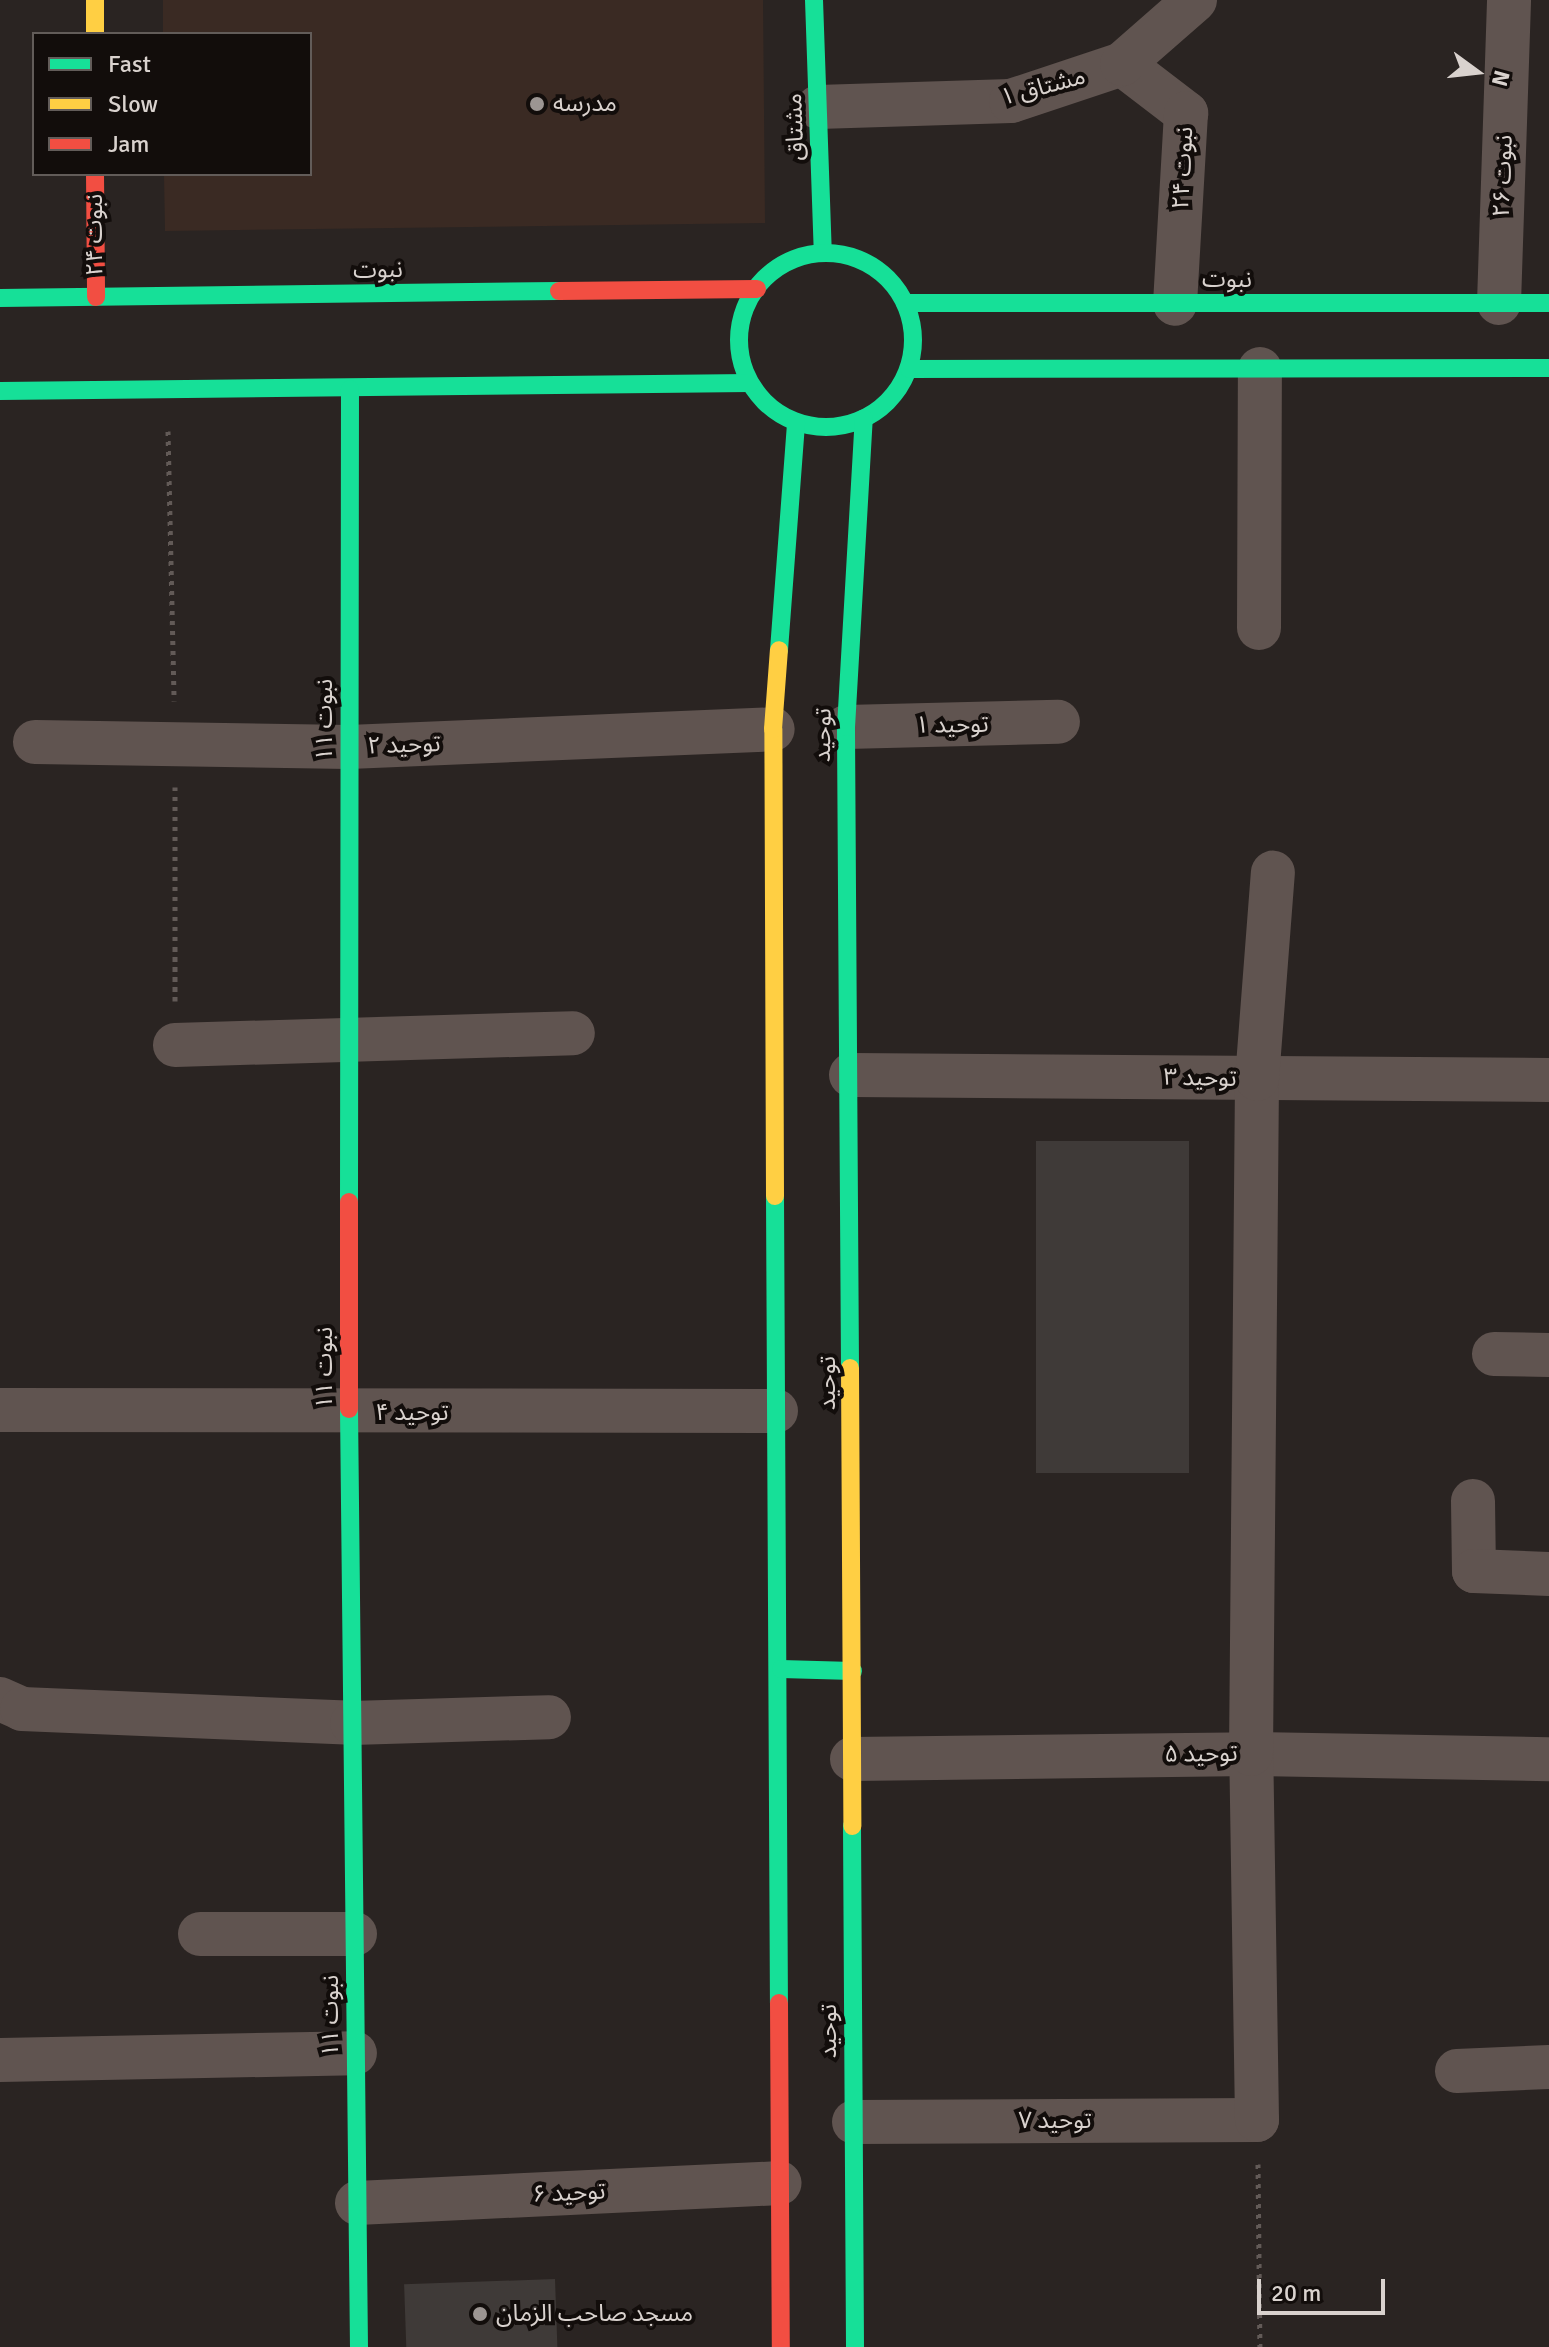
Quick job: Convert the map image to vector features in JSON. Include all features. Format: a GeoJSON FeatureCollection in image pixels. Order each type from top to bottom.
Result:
{"type":"FeatureCollection","features":[{"type":"Feature","properties":{"kind":"street"},"geometry":{"type":"LineString","coordinates":[[95,0],[95,32]]}},
{"type":"Feature","properties":{"kind":"street","name":"مشتاق"},"geometry":{"type":"LineString","coordinates":[[814,0],[823,252]]}},
{"type":"Feature","properties":{"kind":"street","name":"مشتاق ۱"},"geometry":{"type":"LineString","coordinates":[[818,107],[1011,101],[1122,64],[1195,0]]}},
{"type":"Feature","properties":{"kind":"street","name":"نبوت ۲۶"},"geometry":{"type":"LineString","coordinates":[[1499,303],[1509,0]]}},
{"type":"Feature","properties":{"kind":"street","name":"نبوت ۲۴"},"geometry":{"type":"LineString","coordinates":[[1122,64],[1186,113],[1175,304]]}},
{"type":"Feature","properties":{"kind":"street","name":"نبوت ۲۴"},"geometry":{"type":"LineString","coordinates":[[95,176],[96,297]]}},
{"type":"Feature","properties":{"kind":"street"},"geometry":{"type":"LineString","coordinates":[[823,252],[856,257],[876,269],[905,303],[913,336],[909,369],[891,399],[864,419],[830,429],[796,423],[766,405],[750,383],[738,342],[744,309],[757,289],[789,260],[823,252]]}},
{"type":"Feature","properties":{"kind":"street","name":"نبوت"},"geometry":{"type":"LineString","coordinates":[[0,298],[757,289]]}},
{"type":"Feature","properties":{"kind":"street","name":"نبوت"},"geometry":{"type":"LineString","coordinates":[[905,303],[972,311],[1175,304],[1549,303]]}},
{"type":"Feature","properties":{"kind":"street"},"geometry":{"type":"LineString","coordinates":[[972,345],[973,371]]}},
{"type":"Feature","properties":{"kind":"street"},"geometry":{"type":"LineString","coordinates":[[909,369],[1549,368]]}},
{"type":"Feature","properties":{"kind":"street"},"geometry":{"type":"LineString","coordinates":[[1259,628],[1260,369]]}},
{"type":"Feature","properties":{"kind":"street"},"geometry":{"type":"LineString","coordinates":[[0,391],[750,383]]}},
{"type":"Feature","properties":{"kind":"street","name":"نبوت ۱۱"},"geometry":{"type":"LineString","coordinates":[[350,389],[349,1413],[359,2347]]}},
{"type":"Feature","properties":{"kind":"street","name":"توحید"},"geometry":{"type":"LineString","coordinates":[[855,2347],[851,1075],[846,727],[864,419]]}},
{"type":"Feature","properties":{"kind":"street","name":"توحید"},"geometry":{"type":"LineString","coordinates":[[781,2347],[781,1669],[776,1411],[773,729],[796,423]]}},
{"type":"Feature","properties":{"kind":"street","name":"توحید ۱"},"geometry":{"type":"LineString","coordinates":[[846,727],[1058,722]]}},
{"type":"Feature","properties":{"kind":"street","name":"توحید ۲"},"geometry":{"type":"LineString","coordinates":[[35,742],[349,747],[773,729]]}},
{"type":"Feature","properties":{"kind":"street"},"geometry":{"type":"LineString","coordinates":[[1257,2120],[1251,1754],[1257,1079],[1273,873]]}},
{"type":"Feature","properties":{"kind":"street"},"geometry":{"type":"LineString","coordinates":[[175,1045],[573,1033]]}},
{"type":"Feature","properties":{"kind":"street","name":"توحید ۳"},"geometry":{"type":"LineString","coordinates":[[851,1075],[1549,1080]]}},
{"type":"Feature","properties":{"kind":"street"},"geometry":{"type":"LineString","coordinates":[[1494,1354],[1549,1355]]}},
{"type":"Feature","properties":{"kind":"street","name":"توحید ۴"},"geometry":{"type":"LineString","coordinates":[[0,1410],[349,1413],[776,1411]]}},
{"type":"Feature","properties":{"kind":"street"},"geometry":{"type":"LineString","coordinates":[[1473,1501],[1474,1571],[1549,1574]]}},
{"type":"Feature","properties":{"kind":"street"},"geometry":{"type":"LineString","coordinates":[[781,1669],[853,1671]]}},
{"type":"Feature","properties":{"kind":"street"},"geometry":{"type":"LineString","coordinates":[[0,1699],[22,1709],[352,1723],[549,1717]]}},
{"type":"Feature","properties":{"kind":"street","name":"توحید ۵"},"geometry":{"type":"LineString","coordinates":[[852,1759],[1251,1754],[1549,1759]]}},
{"type":"Feature","properties":{"kind":"street"},"geometry":{"type":"LineString","coordinates":[[200,1934],[355,1934]]}},
{"type":"Feature","properties":{"kind":"street"},"geometry":{"type":"LineString","coordinates":[[0,2060],[355,2053]]}},
{"type":"Feature","properties":{"kind":"street"},"geometry":{"type":"LineString","coordinates":[[1457,2071],[1549,2067]]}},
{"type":"Feature","properties":{"kind":"street","name":"توحید ۷"},"geometry":{"type":"LineString","coordinates":[[854,2122],[1257,2120]]}},
{"type":"Feature","properties":{"kind":"street","name":"توحید ۶"},"geometry":{"type":"LineString","coordinates":[[357,2203],[780,2183]]}},
{"type":"Feature","properties":{"kind":"path"},"geometry":{"type":"LineString","coordinates":[[1257,2120],[1260,2347]]}},
{"type":"Feature","properties":{"kind":"shaded area","name":"مدرسه"},"geometry":{"type":"Polygon","coordinates":[[[163,0],[763,0],[765,223],[165,231],[164,176],[312,176],[312,32],[163,32],[163,0]]]}},
{"type":"Feature","properties":{"kind":"building"},"geometry":{"type":"Polygon","coordinates":[[[1036,1141],[1189,1141],[1189,1473],[1036,1473],[1036,1141]]]}},
{"type":"Feature","properties":{"kind":"building","name":"مسجد صاحب الزمان"},"geometry":{"type":"Polygon","coordinates":[[[555,2279],[557,2347],[406,2347],[404,2284],[555,2279]]]}},
{"type":"Feature","properties":{"kind":"traffic: fast"},"geometry":{"type":"LineString","coordinates":[[814,0],[823,252]]}},
{"type":"Feature","properties":{"kind":"traffic: fast"},"geometry":{"type":"LineString","coordinates":[[826,253],[859,260],[887,279],[906,307],[913,340],[906,373],[887,401],[859,420],[826,427],[793,420],[765,401],[746,373],[739,340],[746,307],[765,279],[793,260],[826,253]]}},
{"type":"Feature","properties":{"kind":"traffic: fast"},"geometry":{"type":"LineString","coordinates":[[0,298],[559,291]]}},
{"type":"Feature","properties":{"kind":"traffic: fast"},"geometry":{"type":"LineString","coordinates":[[905,303],[1549,303]]}},
{"type":"Feature","properties":{"kind":"traffic: fast"},"geometry":{"type":"LineString","coordinates":[[909,369],[1549,368]]}},
{"type":"Feature","properties":{"kind":"traffic: fast"},"geometry":{"type":"LineString","coordinates":[[0,391],[750,383]]}},
{"type":"Feature","properties":{"kind":"traffic: fast"},"geometry":{"type":"LineString","coordinates":[[349,1202],[350,389]]}},
{"type":"Feature","properties":{"kind":"traffic: fast"},"geometry":{"type":"LineString","coordinates":[[850,1368],[846,727],[864,419]]}},
{"type":"Feature","properties":{"kind":"traffic: fast"},"geometry":{"type":"LineString","coordinates":[[779,650],[796,423]]}},
{"type":"Feature","properties":{"kind":"traffic: fast"},"geometry":{"type":"LineString","coordinates":[[775,1196],[779,2003]]}},
{"type":"Feature","properties":{"kind":"traffic: fast"},"geometry":{"type":"LineString","coordinates":[[349,1409],[359,2347]]}},
{"type":"Feature","properties":{"kind":"traffic: fast"},"geometry":{"type":"LineString","coordinates":[[781,1669],[853,1671]]}},
{"type":"Feature","properties":{"kind":"traffic: fast"},"geometry":{"type":"LineString","coordinates":[[852,1826],[855,2347]]}},
{"type":"Feature","properties":{"kind":"traffic: slow"},"geometry":{"type":"LineString","coordinates":[[95,0],[95,32]]}},
{"type":"Feature","properties":{"kind":"traffic: slow"},"geometry":{"type":"LineString","coordinates":[[775,1196],[773,729],[779,650]]}},
{"type":"Feature","properties":{"kind":"traffic: slow"},"geometry":{"type":"LineString","coordinates":[[850,1368],[852,1826]]}},
{"type":"Feature","properties":{"kind":"traffic: jam"},"geometry":{"type":"LineString","coordinates":[[95,176],[96,297]]}},
{"type":"Feature","properties":{"kind":"traffic: jam"},"geometry":{"type":"LineString","coordinates":[[559,291],[757,289]]}},
{"type":"Feature","properties":{"kind":"traffic: jam"},"geometry":{"type":"LineString","coordinates":[[349,1202],[349,1409]]}},
{"type":"Feature","properties":{"kind":"traffic: jam"},"geometry":{"type":"LineString","coordinates":[[779,2003],[781,2347]]}},
{"type":"Feature","properties":{"kind":"place","name":"مدرسه"},"geometry":{"type":"Point","coordinates":[537,104]}},
{"type":"Feature","properties":{"kind":"place","name":"مسجد صاحب الزمان"},"geometry":{"type":"Point","coordinates":[480,2314]}}]}
